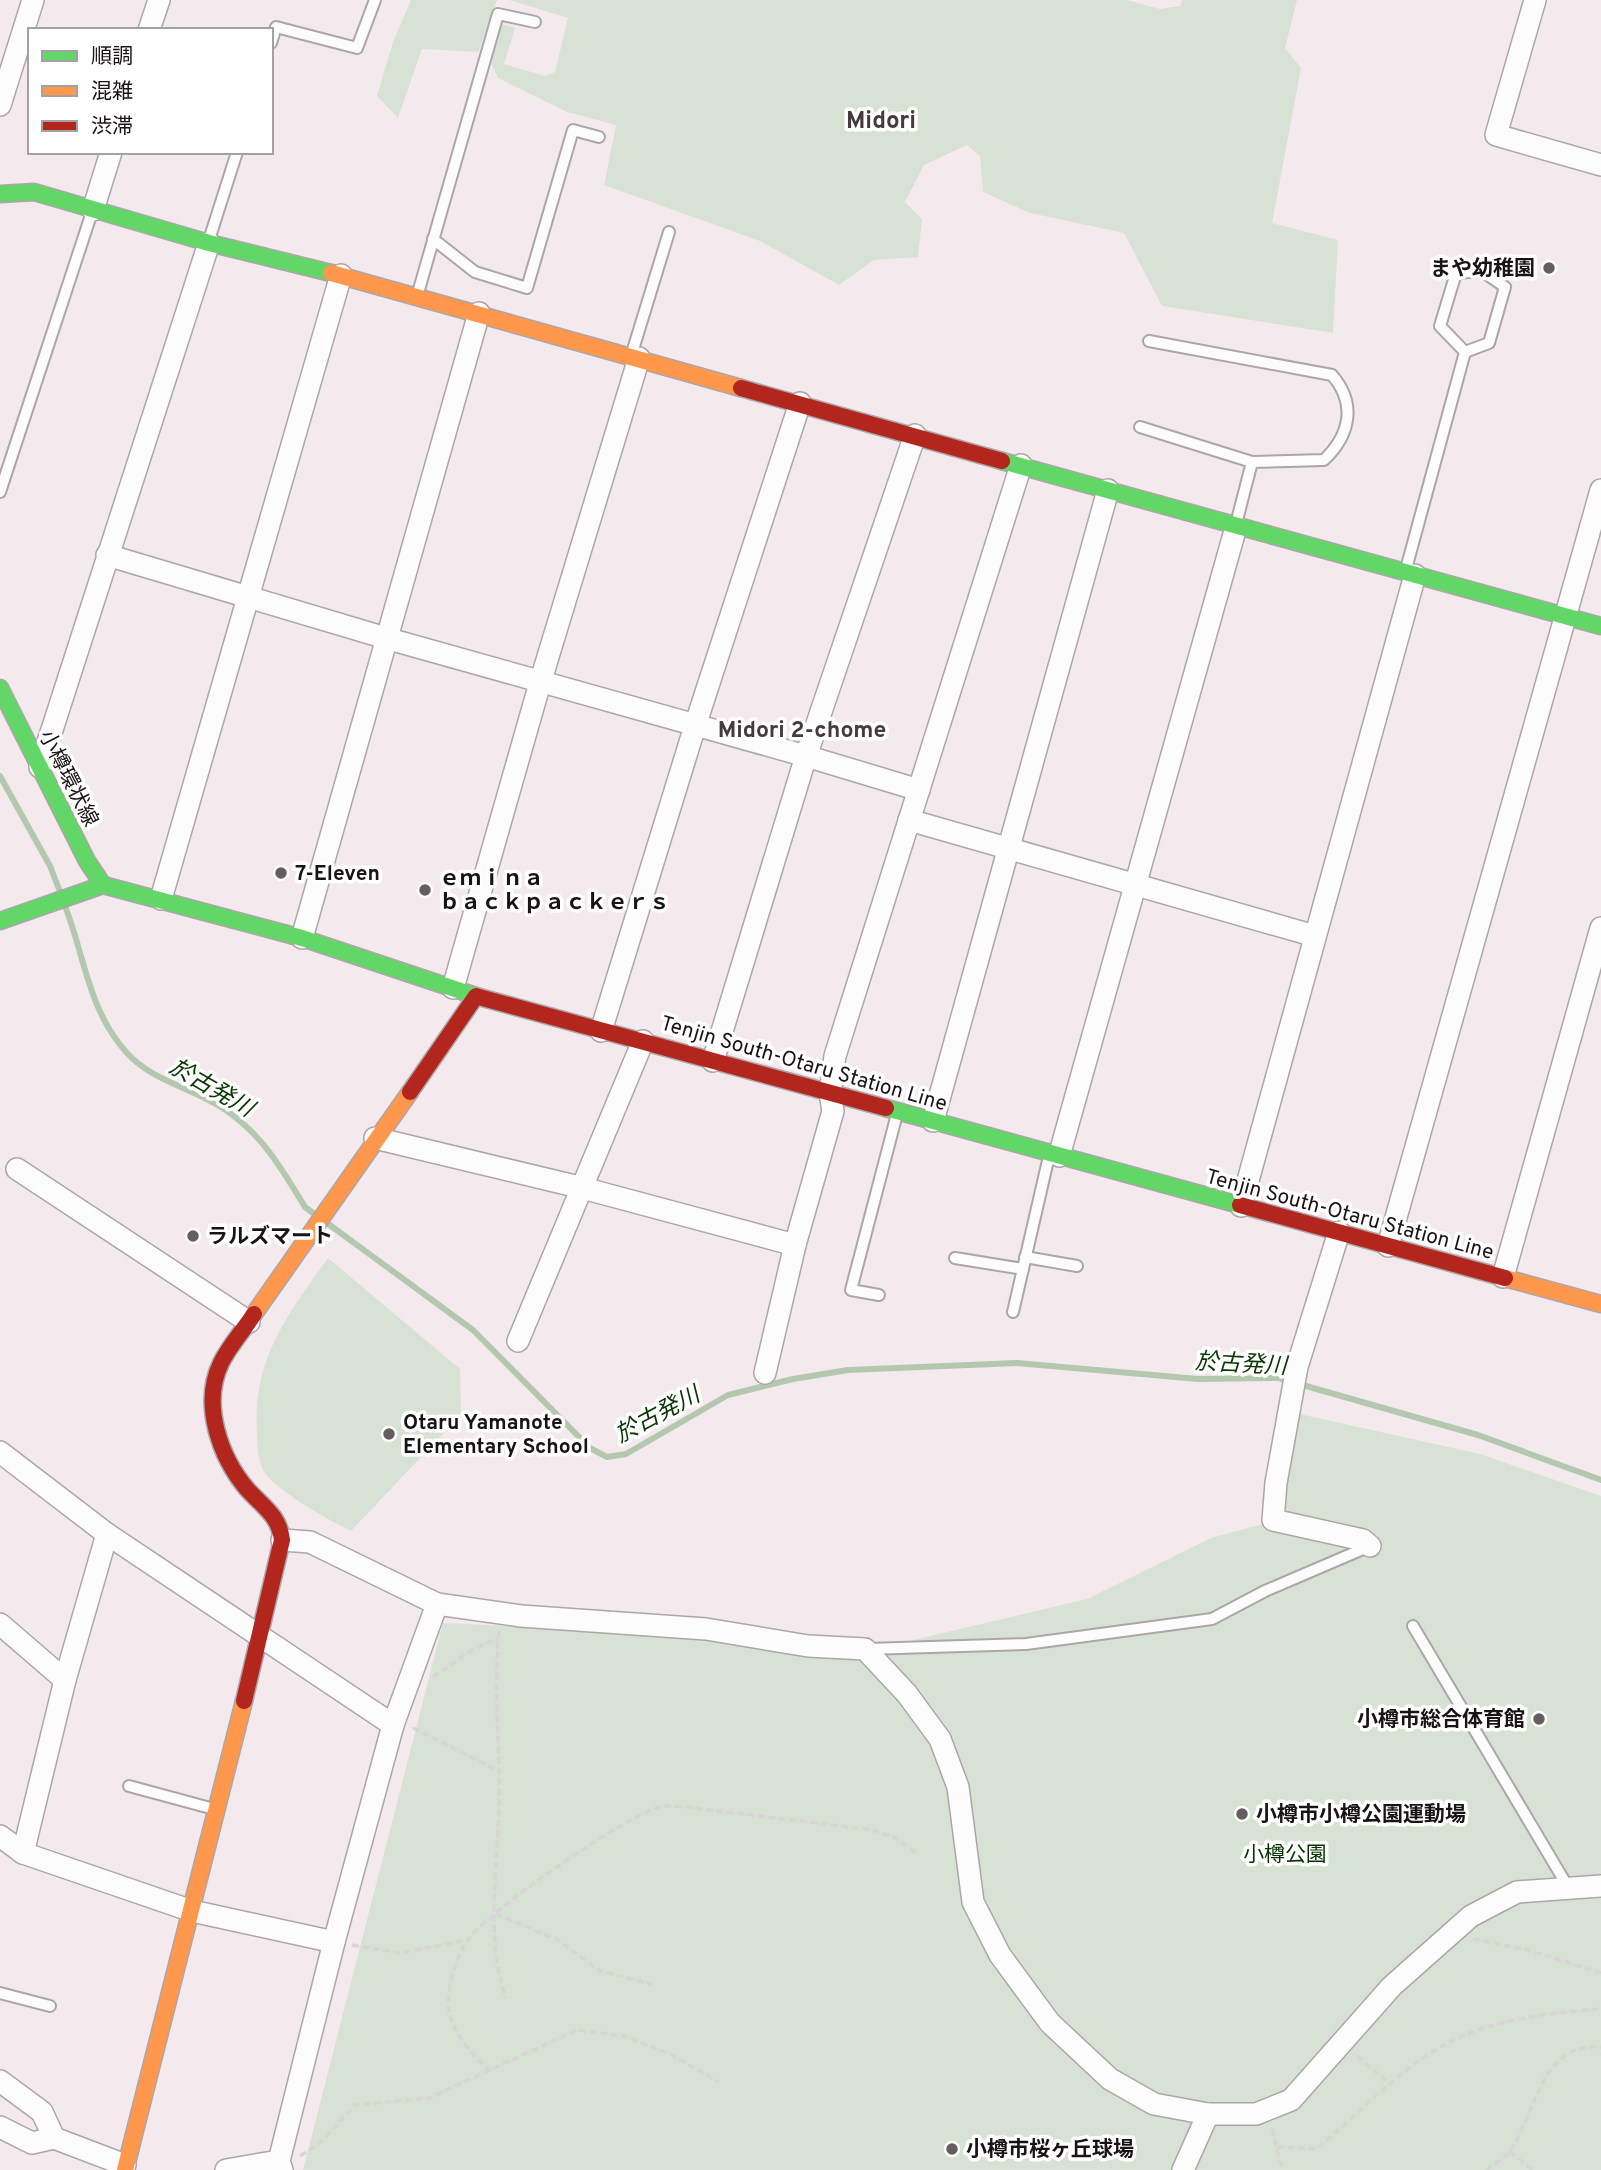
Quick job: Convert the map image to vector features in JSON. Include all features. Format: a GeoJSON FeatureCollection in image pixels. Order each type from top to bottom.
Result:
{"type":"FeatureCollection","features":[{"type":"Feature","properties":{"kind":"street"},"geometry":{"type":"LineString","coordinates":[[0,104],[33,0]]}},
{"type":"Feature","properties":{"kind":"street"},"geometry":{"type":"LineString","coordinates":[[150,28],[159,0]]}},
{"type":"Feature","properties":{"kind":"street"},"geometry":{"type":"LineString","coordinates":[[1535,0],[1496,135],[1601,166]]}},
{"type":"Feature","properties":{"kind":"street"},"geometry":{"type":"LineString","coordinates":[[93,210],[110,154]]}},
{"type":"Feature","properties":{"kind":"street"},"geometry":{"type":"LineString","coordinates":[[0,194],[34,192],[209,243],[341,275],[1021,464],[1236,527],[1601,626]]}},
{"type":"Feature","properties":{"kind":"street"},"geometry":{"type":"LineString","coordinates":[[40,767],[209,243]]}},
{"type":"Feature","properties":{"kind":"street"},"geometry":{"type":"LineString","coordinates":[[162,899],[341,275]]}},
{"type":"Feature","properties":{"kind":"street"},"geometry":{"type":"LineString","coordinates":[[302,938],[389,639],[479,313]]}},
{"type":"Feature","properties":{"kind":"street"},"geometry":{"type":"LineString","coordinates":[[453,988],[635,357]]}},
{"type":"Feature","properties":{"kind":"street"},"geometry":{"type":"LineString","coordinates":[[601,1031],[695,726],[800,403]]}},
{"type":"Feature","properties":{"kind":"street"},"geometry":{"type":"LineString","coordinates":[[713,1061],[806,756],[915,435]]}},
{"type":"Feature","properties":{"kind":"street"},"geometry":{"type":"LineString","coordinates":[[765,1373],[795,1245],[833,1111],[830,1093],[835,1056],[1021,464]]}},
{"type":"Feature","properties":{"kind":"street"},"geometry":{"type":"LineString","coordinates":[[933,1121],[1108,489]]}},
{"type":"Feature","properties":{"kind":"street"},"geometry":{"type":"LineString","coordinates":[[1388,1246],[1601,490]]}},
{"type":"Feature","properties":{"kind":"street"},"geometry":{"type":"LineString","coordinates":[[1054,1154],[1137,885],[1236,527]]}},
{"type":"Feature","properties":{"kind":"street"},"geometry":{"type":"LineString","coordinates":[[107,555],[540,683],[919,790]]}},
{"type":"Feature","properties":{"kind":"street"},"geometry":{"type":"LineString","coordinates":[[1241,1206],[1410,573]]}},
{"type":"Feature","properties":{"kind":"street","name":"小樽環状線"},"geometry":{"type":"LineString","coordinates":[[0,688],[87,861],[103,885]]}},
{"type":"Feature","properties":{"kind":"street"},"geometry":{"type":"LineString","coordinates":[[909,820],[1315,936]]}},
{"type":"Feature","properties":{"kind":"street"},"geometry":{"type":"LineString","coordinates":[[0,922],[103,885]]}},
{"type":"Feature","properties":{"kind":"street","name":"Tenjin South-Otaru Station Line"},"geometry":{"type":"LineString","coordinates":[[103,885],[302,938],[476,996],[601,1031],[1601,1304]]}},
{"type":"Feature","properties":{"kind":"street"},"geometry":{"type":"LineString","coordinates":[[1503,1277],[1601,928]]}},
{"type":"Feature","properties":{"kind":"street"},"geometry":{"type":"LineString","coordinates":[[0,2127],[32,2143],[54,2138],[125,2168],[218,1810],[282,1540],[280,1523],[237,1479],[212,1420],[213,1396],[220,1364],[476,996]]}},
{"type":"Feature","properties":{"kind":"street"},"geometry":{"type":"LineString","coordinates":[[518,1341],[579,1187],[643,1041]]}},
{"type":"Feature","properties":{"kind":"street"},"geometry":{"type":"LineString","coordinates":[[375,1138],[579,1187],[795,1245]]}},
{"type":"Feature","properties":{"kind":"street"},"geometry":{"type":"LineString","coordinates":[[17,1170],[248,1322]]}},
{"type":"Feature","properties":{"kind":"street"},"geometry":{"type":"LineString","coordinates":[[1339,1232],[1297,1367],[1273,1520],[1363,1539],[1370,1546]]}},
{"type":"Feature","properties":{"kind":"street"},"geometry":{"type":"LineString","coordinates":[[0,1452],[107,1534],[258,1637],[394,1723]]}},
{"type":"Feature","properties":{"kind":"street"},"geometry":{"type":"LineString","coordinates":[[23,1853],[65,1680],[107,1534]]}},
{"type":"Feature","properties":{"kind":"street"},"geometry":{"type":"LineString","coordinates":[[282,1540],[310,1542],[437,1604],[501,1613],[706,1629],[808,1646],[865,1649],[907,1694],[940,1739],[958,1787],[973,1902],[1000,1955],[1050,2023],[1110,2079],[1154,2104],[1208,2114],[1256,2114],[1292,2100],[1392,1986],[1471,1916],[1517,1892],[1601,1886]]}},
{"type":"Feature","properties":{"kind":"street"},"geometry":{"type":"LineString","coordinates":[[226,2170],[281,2161],[334,1942],[394,1723],[437,1604]]}},
{"type":"Feature","properties":{"kind":"street"},"geometry":{"type":"LineString","coordinates":[[0,1624],[65,1680]]}},
{"type":"Feature","properties":{"kind":"street"},"geometry":{"type":"LineString","coordinates":[[0,1836],[23,1853],[192,1910],[334,1942]]}},
{"type":"Feature","properties":{"kind":"street"},"geometry":{"type":"LineString","coordinates":[[0,2081],[42,2112],[54,2138]]}},
{"type":"Feature","properties":{"kind":"street"},"geometry":{"type":"LineString","coordinates":[[1183,2170],[1208,2114]]}},
{"type":"Feature","properties":{"kind":"lane"},"geometry":{"type":"LineString","coordinates":[[273,37],[276,27],[357,48],[375,0]]}},
{"type":"Feature","properties":{"kind":"lane"},"geometry":{"type":"LineString","coordinates":[[417,296],[498,14],[536,22]]}},
{"type":"Feature","properties":{"kind":"lane"},"geometry":{"type":"LineString","coordinates":[[433,239],[475,272],[527,288],[573,130],[599,137]]}},
{"type":"Feature","properties":{"kind":"lane"},"geometry":{"type":"LineString","coordinates":[[209,243],[236,154]]}},
{"type":"Feature","properties":{"kind":"lane"},"geometry":{"type":"LineString","coordinates":[[0,492],[93,210]]}},
{"type":"Feature","properties":{"kind":"lane"},"geometry":{"type":"LineString","coordinates":[[635,357],[669,232]]}},
{"type":"Feature","properties":{"kind":"lane"},"geometry":{"type":"LineString","coordinates":[[1482,271],[1505,287],[1489,344],[1465,352],[1440,326],[1456,273],[1482,271]]}},
{"type":"Feature","properties":{"kind":"lane"},"geometry":{"type":"LineString","coordinates":[[1140,428],[1252,462],[1324,460],[1344,436],[1348,402],[1342,387],[1332,375],[1149,341]]}},
{"type":"Feature","properties":{"kind":"lane"},"geometry":{"type":"LineString","coordinates":[[1410,573],[1465,352]]}},
{"type":"Feature","properties":{"kind":"lane"},"geometry":{"type":"LineString","coordinates":[[1236,527],[1252,462]]}},
{"type":"Feature","properties":{"kind":"lane"},"geometry":{"type":"LineString","coordinates":[[878,1295],[850,1290],[898,1112]]}},
{"type":"Feature","properties":{"kind":"lane"},"geometry":{"type":"LineString","coordinates":[[1013,1312],[1025,1257],[1054,1154]]}},
{"type":"Feature","properties":{"kind":"lane"},"geometry":{"type":"LineString","coordinates":[[1025,1257],[1077,1266]]}},
{"type":"Feature","properties":{"kind":"lane"},"geometry":{"type":"LineString","coordinates":[[955,1258],[1023,1269]]}},
{"type":"Feature","properties":{"kind":"lane"},"geometry":{"type":"LineString","coordinates":[[865,1649],[1026,1644],[1212,1619],[1265,1591],[1370,1546]]}},
{"type":"Feature","properties":{"kind":"lane"},"geometry":{"type":"LineString","coordinates":[[1413,1626],[1567,1887]]}},
{"type":"Feature","properties":{"kind":"lane"},"geometry":{"type":"LineString","coordinates":[[129,1786],[218,1810]]}},
{"type":"Feature","properties":{"kind":"lane"},"geometry":{"type":"LineString","coordinates":[[0,1993],[50,2006]]}},
{"type":"Feature","properties":{"kind":"path"},"geometry":{"type":"LineString","coordinates":[[501,1613],[498,1638],[496,1914],[498,1973],[506,1998]]}},
{"type":"Feature","properties":{"kind":"path"},"geometry":{"type":"LineString","coordinates":[[406,1690],[498,1638]]}},
{"type":"Feature","properties":{"kind":"path"},"geometry":{"type":"LineString","coordinates":[[394,1723],[499,1771]]}},
{"type":"Feature","properties":{"kind":"path"},"geometry":{"type":"LineString","coordinates":[[491,2071],[470,2052],[451,2021],[448,1991],[467,1940],[537,1880],[607,1835],[660,1807],[700,1809],[873,1830],[896,1838],[916,1853]]}},
{"type":"Feature","properties":{"kind":"path"},"geometry":{"type":"LineString","coordinates":[[496,1914],[558,1940],[600,1970],[652,1984]]}},
{"type":"Feature","properties":{"kind":"path"},"geometry":{"type":"LineString","coordinates":[[1451,1934],[1528,1950],[1601,1973]]}},
{"type":"Feature","properties":{"kind":"path"},"geometry":{"type":"LineString","coordinates":[[334,1942],[400,1953],[467,1940]]}},
{"type":"Feature","properties":{"kind":"path"},"geometry":{"type":"LineString","coordinates":[[1276,2147],[1317,2149],[1391,2085],[1446,2044],[1485,2028],[1526,2018],[1601,2009]]}},
{"type":"Feature","properties":{"kind":"path"},"geometry":{"type":"LineString","coordinates":[[281,2161],[300,2156],[319,2144],[355,2105],[429,2098],[577,2030],[624,2035],[670,2054],[719,2082]]}},
{"type":"Feature","properties":{"kind":"path"},"geometry":{"type":"LineString","coordinates":[[1342,2043],[1391,2085]]}},
{"type":"Feature","properties":{"kind":"path"},"geometry":{"type":"LineString","coordinates":[[1486,2170],[1510,2152],[1542,2081],[1560,2057],[1592,2046],[1601,2047]]}},
{"type":"Feature","properties":{"kind":"path"},"geometry":{"type":"LineString","coordinates":[[1267,2110],[1282,2170]]}},
{"type":"Feature","properties":{"kind":"path"},"geometry":{"type":"LineString","coordinates":[[1510,2152],[1533,2170]]}},
{"type":"Feature","properties":{"kind":"green space"},"geometry":{"type":"Polygon","coordinates":[[[411,0],[497,0],[478,52],[422,49],[398,118],[377,96],[393,42],[411,0]]]}},
{"type":"Feature","properties":{"kind":"green space"},"geometry":{"type":"Polygon","coordinates":[[[509,0],[1127,0],[1160,9],[1180,6],[1182,0],[1297,0],[1285,48],[1301,68],[1272,223],[1338,240],[1333,333],[1162,306],[1124,233],[1030,213],[983,192],[980,156],[967,145],[924,165],[905,202],[922,219],[918,257],[874,260],[839,285],[760,241],[604,185],[616,125],[567,112],[498,78],[489,58],[501,24],[515,28],[504,64],[545,76],[555,72],[568,18],[509,0]]]}},
{"type":"Feature","properties":{"kind":"green space"},"geometry":{"type":"Polygon","coordinates":[[[328,1258],[460,1369],[461,1415],[351,1531],[303,1504],[269,1478],[260,1462],[258,1447],[257,1407],[266,1361],[286,1319],[328,1258]]]}},
{"type":"Feature","properties":{"kind":"green space","name":"小樽公園"},"geometry":{"type":"Polygon","coordinates":[[[1277,1409],[1480,1454],[1601,1496],[1601,2170],[303,2170],[443,1623],[666,1633],[842,1657],[1087,1599],[1211,1538],[1267,1523],[1277,1409]]]}},
{"type":"Feature","properties":{"kind":"waterway","name":"於古発川"},"geometry":{"type":"LineString","coordinates":[[0,776],[50,866],[59,889]]}},
{"type":"Feature","properties":{"kind":"waterway","name":"於古発川"},"geometry":{"type":"LineString","coordinates":[[65,906],[96,1001],[114,1036],[127,1053],[148,1071],[212,1102],[237,1119],[270,1153],[305,1207],[313,1213]]}},
{"type":"Feature","properties":{"kind":"waterway","name":"於古発川"},"geometry":{"type":"LineString","coordinates":[[327,1223],[473,1330],[590,1448],[607,1457],[626,1454],[728,1395],[793,1379],[848,1370],[1017,1363],[1198,1379],[1278,1378],[1478,1435],[1601,1480]]}},
{"type":"Feature","properties":{"kind":"traffic: fast"},"geometry":{"type":"LineString","coordinates":[[0,194],[34,192],[209,243],[331,273]]}},
{"type":"Feature","properties":{"kind":"traffic: fast"},"geometry":{"type":"LineString","coordinates":[[1002,461],[1601,626]]}},
{"type":"Feature","properties":{"kind":"traffic: fast"},"geometry":{"type":"LineString","coordinates":[[0,688],[87,861],[103,885]]}},
{"type":"Feature","properties":{"kind":"traffic: fast"},"geometry":{"type":"LineString","coordinates":[[0,921],[103,885],[302,938],[479,997]]}},
{"type":"Feature","properties":{"kind":"traffic: fast"},"geometry":{"type":"LineString","coordinates":[[886,1108],[1240,1205]]}},
{"type":"Feature","properties":{"kind":"traffic: slow"},"geometry":{"type":"LineString","coordinates":[[331,273],[741,388]]}},
{"type":"Feature","properties":{"kind":"traffic: slow"},"geometry":{"type":"LineString","coordinates":[[254,1314],[410,1092]]}},
{"type":"Feature","properties":{"kind":"traffic: slow"},"geometry":{"type":"LineString","coordinates":[[1505,1278],[1601,1304]]}},
{"type":"Feature","properties":{"kind":"traffic: slow"},"geometry":{"type":"LineString","coordinates":[[125,2170],[244,1701]]}},
{"type":"Feature","properties":{"kind":"traffic: jam"},"geometry":{"type":"LineString","coordinates":[[741,388],[1002,461]]}},
{"type":"Feature","properties":{"kind":"traffic: jam"},"geometry":{"type":"LineString","coordinates":[[410,1092],[476,996]]}},
{"type":"Feature","properties":{"kind":"traffic: jam"},"geometry":{"type":"LineString","coordinates":[[479,997],[886,1108]]}},
{"type":"Feature","properties":{"kind":"traffic: jam"},"geometry":{"type":"LineString","coordinates":[[1240,1205],[1505,1278]]}},
{"type":"Feature","properties":{"kind":"traffic: jam"},"geometry":{"type":"LineString","coordinates":[[244,1701],[282,1540],[274,1518],[247,1489],[229,1462],[216,1429],[213,1395],[221,1363],[254,1314]]}},
{"type":"Feature","properties":{"kind":"place","name":"まや幼稚園"},"geometry":{"type":"Point","coordinates":[1549,268]}},
{"type":"Feature","properties":{"kind":"place","name":"7-Eleven"},"geometry":{"type":"Point","coordinates":[281,873]}},
{"type":"Feature","properties":{"kind":"place","name":"ｅｍｉｎａ ｂａｃｋｐａｃｋｅｒｓ"},"geometry":{"type":"Point","coordinates":[425,890]}},
{"type":"Feature","properties":{"kind":"place","name":"ラルズマート"},"geometry":{"type":"Point","coordinates":[193,1236]}},
{"type":"Feature","properties":{"kind":"place","name":"Otaru Yamanote Elementary School"},"geometry":{"type":"Point","coordinates":[389,1434]}},
{"type":"Feature","properties":{"kind":"place","name":"小樽市総合体育館"},"geometry":{"type":"Point","coordinates":[1539,1719]}},
{"type":"Feature","properties":{"kind":"place","name":"小樽市小樽公園運動場"},"geometry":{"type":"Point","coordinates":[1242,1814]}},
{"type":"Feature","properties":{"kind":"place","name":"小樽市桜ヶ丘球場"},"geometry":{"type":"Point","coordinates":[952,2149]}},
{"type":"Feature","properties":{"kind":"district","name":"Midori"},"geometry":{"type":"Point","coordinates":[881,120]}},
{"type":"Feature","properties":{"kind":"district","name":"Midori 2-chome"},"geometry":{"type":"Point","coordinates":[802,729]}}]}
